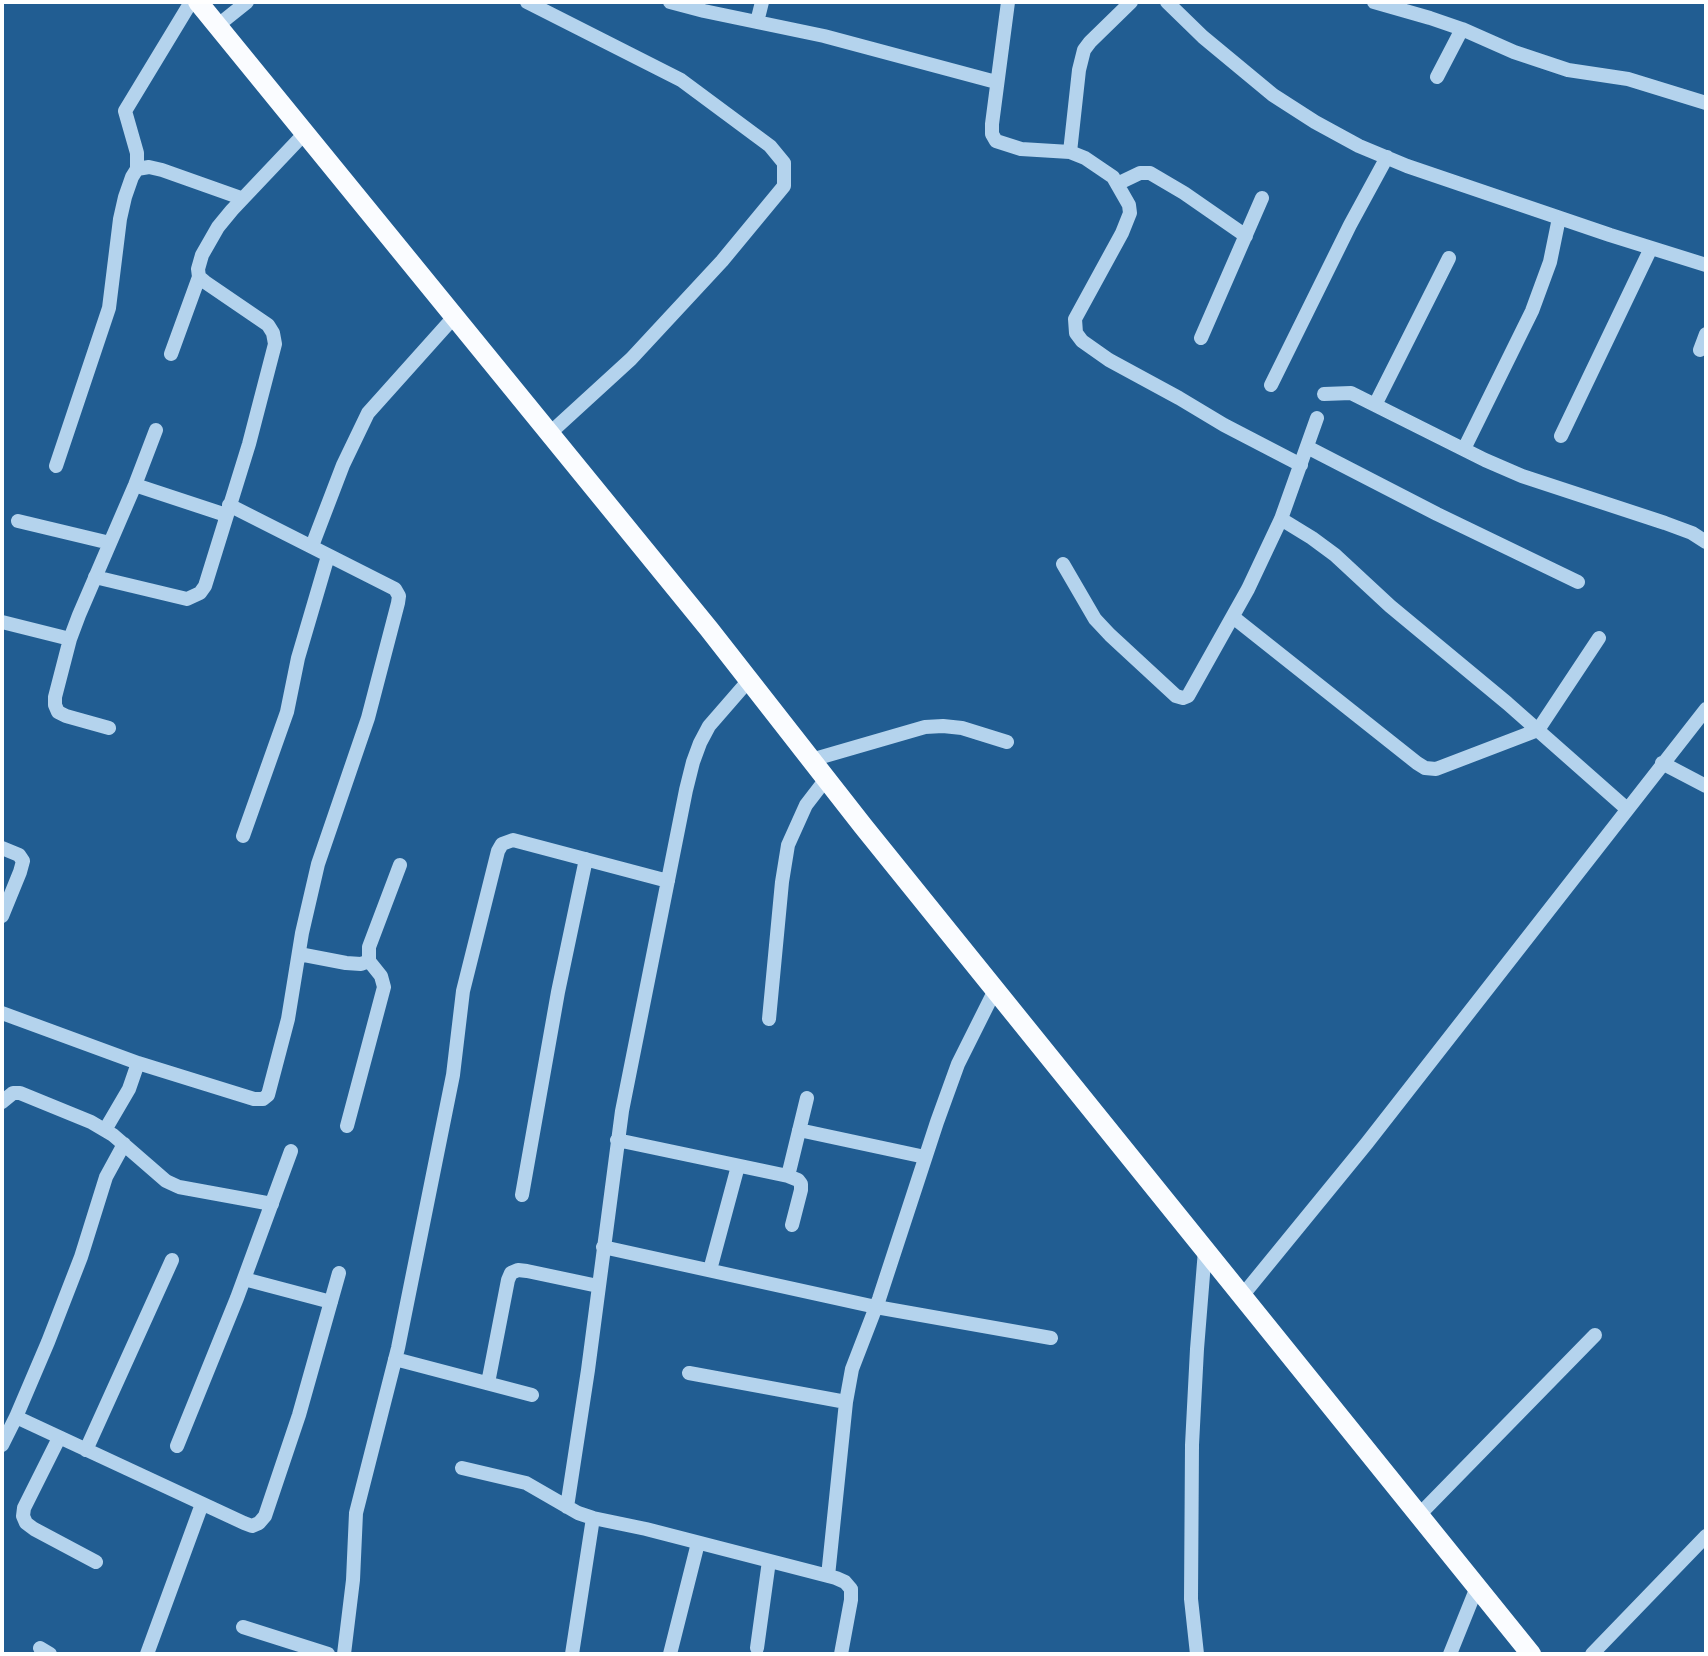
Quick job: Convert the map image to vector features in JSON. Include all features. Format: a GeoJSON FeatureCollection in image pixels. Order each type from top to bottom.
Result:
{"type":"FeatureCollection","features":[{"type":"Feature","properties":{"kind":"main road"},"geometry":{"type":"LineString","coordinates":[[198,2],[749,680],[1531,1654]]}},
{"type":"Feature","properties":{"kind":"street"},"geometry":{"type":"LineString","coordinates":[[56,466],[106,317],[120,219],[137,169],[137,153],[125,111],[191,2]]}},
{"type":"Feature","properties":{"kind":"street"},"geometry":{"type":"LineString","coordinates":[[217,26],[247,2]]}},
{"type":"Feature","properties":{"kind":"street"},"geometry":{"type":"LineString","coordinates":[[527,2],[681,80],[770,146],[784,163],[784,186],[722,261],[631,359],[549,434]]}},
{"type":"Feature","properties":{"kind":"street"},"geometry":{"type":"LineString","coordinates":[[670,2],[824,36],[996,82]]}},
{"type":"Feature","properties":{"kind":"street"},"geometry":{"type":"LineString","coordinates":[[757,22],[762,2]]}},
{"type":"Feature","properties":{"kind":"street"},"geometry":{"type":"LineString","coordinates":[[1008,2],[992,124],[996,141],[1021,149],[1070,152],[1085,158],[1107,171],[1129,205],[1130,213],[1122,233],[1075,319],[1076,333],[1109,360],[1301,465]]}},
{"type":"Feature","properties":{"kind":"street"},"geometry":{"type":"LineString","coordinates":[[1070,152],[1084,50],[1131,2]]}},
{"type":"Feature","properties":{"kind":"street"},"geometry":{"type":"LineString","coordinates":[[1167,2],[1213,46],[1273,95],[1359,146],[1559,218],[1706,265]]}},
{"type":"Feature","properties":{"kind":"street"},"geometry":{"type":"LineString","coordinates":[[1374,2],[1462,29],[1514,52],[1568,70],[1628,79],[1706,103]]}},
{"type":"Feature","properties":{"kind":"street"},"geometry":{"type":"LineString","coordinates":[[1437,77],[1462,29]]}},
{"type":"Feature","properties":{"kind":"street"},"geometry":{"type":"LineString","coordinates":[[171,354],[199,277],[202,255],[218,227],[241,198],[304,134]]}},
{"type":"Feature","properties":{"kind":"street"},"geometry":{"type":"LineString","coordinates":[[1271,385],[1387,157]]}},
{"type":"Feature","properties":{"kind":"street"},"geometry":{"type":"LineString","coordinates":[[137,169],[149,167],[162,170],[241,198]]}},
{"type":"Feature","properties":{"kind":"street"},"geometry":{"type":"LineString","coordinates":[[1117,184],[1140,173],[1150,173],[1246,236]]}},
{"type":"Feature","properties":{"kind":"street"},"geometry":{"type":"LineString","coordinates":[[1201,338],[1262,198]]}},
{"type":"Feature","properties":{"kind":"street"},"geometry":{"type":"LineString","coordinates":[[1464,449],[1532,311],[1550,262],[1559,218]]}},
{"type":"Feature","properties":{"kind":"street"},"geometry":{"type":"LineString","coordinates":[[1561,436],[1651,248]]}},
{"type":"Feature","properties":{"kind":"street"},"geometry":{"type":"LineString","coordinates":[[1375,405],[1449,258]]}},
{"type":"Feature","properties":{"kind":"street"},"geometry":{"type":"LineString","coordinates":[[95,577],[187,599],[200,593],[205,586],[249,444],[275,344],[268,325],[199,277]]}},
{"type":"Feature","properties":{"kind":"street"},"geometry":{"type":"LineString","coordinates":[[312,546],[343,465],[368,413],[454,317]]}},
{"type":"Feature","properties":{"kind":"street"},"geometry":{"type":"LineString","coordinates":[[1700,350],[1706,334]]}},
{"type":"Feature","properties":{"kind":"street"},"geometry":{"type":"LineString","coordinates":[[1324,394],[1351,393],[1522,476],[1665,523],[1706,542]]}},
{"type":"Feature","properties":{"kind":"street"},"geometry":{"type":"LineString","coordinates":[[1063,564],[1095,619],[1176,696],[1188,696],[1248,589],[1281,519],[1317,418]]}},
{"type":"Feature","properties":{"kind":"street"},"geometry":{"type":"LineString","coordinates":[[109,728],[58,712],[55,697],[70,639],[156,430]]}},
{"type":"Feature","properties":{"kind":"street"},"geometry":{"type":"LineString","coordinates":[[1307,447],[1578,582]]}},
{"type":"Feature","properties":{"kind":"street"},"geometry":{"type":"LineString","coordinates":[[2,1013],[138,1063],[254,1099],[263,1099],[268,1095],[288,1019],[304,922],[318,864],[368,718],[399,596],[395,589],[312,546],[227,510],[135,485]]}},
{"type":"Feature","properties":{"kind":"street"},"geometry":{"type":"LineString","coordinates":[[1281,519],[1335,555],[1627,809]]}},
{"type":"Feature","properties":{"kind":"street"},"geometry":{"type":"LineString","coordinates":[[18,521],[110,543]]}},
{"type":"Feature","properties":{"kind":"street"},"geometry":{"type":"LineString","coordinates":[[243,836],[287,712],[298,658],[328,556]]}},
{"type":"Feature","properties":{"kind":"street"},"geometry":{"type":"LineString","coordinates":[[1233,617],[1425,768],[1436,769],[1538,730],[1599,638]]}},
{"type":"Feature","properties":{"kind":"street"},"geometry":{"type":"LineString","coordinates":[[2,622],[70,639]]}},
{"type":"Feature","properties":{"kind":"street"},"geometry":{"type":"LineString","coordinates":[[567,1507],[617,1140],[686,790],[700,743],[718,714],[749,680]]}},
{"type":"Feature","properties":{"kind":"street"},"geometry":{"type":"LineString","coordinates":[[1242,1296],[1511,961],[1706,709]]}},
{"type":"Feature","properties":{"kind":"street"},"geometry":{"type":"LineString","coordinates":[[811,760],[925,727],[962,728],[1007,742]]}},
{"type":"Feature","properties":{"kind":"street"},"geometry":{"type":"LineString","coordinates":[[1662,763],[1706,786]]}},
{"type":"Feature","properties":{"kind":"street"},"geometry":{"type":"LineString","coordinates":[[769,1019],[788,845],[806,805],[826,779]]}},
{"type":"Feature","properties":{"kind":"street"},"geometry":{"type":"LineString","coordinates":[[344,1654],[353,1580],[356,1513],[395,1359],[453,1075],[463,991],[498,851],[502,844],[513,840],[668,881]]}},
{"type":"Feature","properties":{"kind":"street"},"geometry":{"type":"LineString","coordinates":[[2,848],[19,855],[23,861],[2,916]]}},
{"type":"Feature","properties":{"kind":"street"},"geometry":{"type":"LineString","coordinates":[[522,1195],[558,992],[586,859]]}},
{"type":"Feature","properties":{"kind":"street"},"geometry":{"type":"LineString","coordinates":[[347,1126],[384,987],[381,976],[369,961],[368,952],[400,865]]}},
{"type":"Feature","properties":{"kind":"street"},"geometry":{"type":"LineString","coordinates":[[299,954],[346,963],[369,961]]}},
{"type":"Feature","properties":{"kind":"street"},"geometry":{"type":"LineString","coordinates":[[828,1576],[852,1369],[958,1064],[995,990]]}},
{"type":"Feature","properties":{"kind":"street"},"geometry":{"type":"LineString","coordinates":[[105,1130],[129,1089],[138,1063]]}},
{"type":"Feature","properties":{"kind":"street"},"geometry":{"type":"LineString","coordinates":[[2,1102],[13,1093],[30,1096],[105,1130],[166,1181],[179,1187],[272,1204]]}},
{"type":"Feature","properties":{"kind":"street"},"geometry":{"type":"LineString","coordinates":[[788,1176],[807,1098]]}},
{"type":"Feature","properties":{"kind":"street"},"geometry":{"type":"LineString","coordinates":[[799,1130],[925,1157]]}},
{"type":"Feature","properties":{"kind":"street"},"geometry":{"type":"LineString","coordinates":[[617,1140],[798,1180],[801,1184],[792,1225]]}},
{"type":"Feature","properties":{"kind":"street"},"geometry":{"type":"LineString","coordinates":[[2,1445],[81,1257],[106,1177],[124,1144]]}},
{"type":"Feature","properties":{"kind":"street"},"geometry":{"type":"LineString","coordinates":[[177,1446],[208,1373],[291,1151]]}},
{"type":"Feature","properties":{"kind":"street"},"geometry":{"type":"LineString","coordinates":[[710,1270],[738,1166]]}},
{"type":"Feature","properties":{"kind":"street"},"geometry":{"type":"LineString","coordinates":[[603,1247],[876,1307],[1051,1338]]}},
{"type":"Feature","properties":{"kind":"street"},"geometry":{"type":"LineString","coordinates":[[1197,1654],[1191,1599],[1192,1445],[1205,1250]]}},
{"type":"Feature","properties":{"kind":"street"},"geometry":{"type":"LineString","coordinates":[[86,1450],[172,1260]]}},
{"type":"Feature","properties":{"kind":"street"},"geometry":{"type":"LineString","coordinates":[[488,1383],[511,1273],[527,1271],[598,1286]]}},
{"type":"Feature","properties":{"kind":"street"},"geometry":{"type":"LineString","coordinates":[[16,1417],[252,1526],[259,1523],[265,1516],[299,1415],[339,1273]]}},
{"type":"Feature","properties":{"kind":"street"},"geometry":{"type":"LineString","coordinates":[[244,1279],[331,1302]]}},
{"type":"Feature","properties":{"kind":"street"},"geometry":{"type":"LineString","coordinates":[[1419,1515],[1595,1335]]}},
{"type":"Feature","properties":{"kind":"street"},"geometry":{"type":"LineString","coordinates":[[395,1359],[532,1395]]}},
{"type":"Feature","properties":{"kind":"street"},"geometry":{"type":"LineString","coordinates":[[689,1373],[846,1402]]}},
{"type":"Feature","properties":{"kind":"street"},"geometry":{"type":"LineString","coordinates":[[59,1438],[24,1508],[23,1516],[34,1529],[96,1562]]}},
{"type":"Feature","properties":{"kind":"street"},"geometry":{"type":"LineString","coordinates":[[462,1468],[526,1483],[593,1518],[845,1582],[851,1589],[851,1600],[841,1654]]}},
{"type":"Feature","properties":{"kind":"street"},"geometry":{"type":"LineString","coordinates":[[147,1654],[202,1504]]}},
{"type":"Feature","properties":{"kind":"street"},"geometry":{"type":"LineString","coordinates":[[572,1654],[593,1518]]}},
{"type":"Feature","properties":{"kind":"street"},"geometry":{"type":"LineString","coordinates":[[1592,1654],[1706,1536]]}},
{"type":"Feature","properties":{"kind":"street"},"geometry":{"type":"LineString","coordinates":[[670,1654],[698,1543]]}},
{"type":"Feature","properties":{"kind":"street"},"geometry":{"type":"LineString","coordinates":[[757,1648],[769,1561]]}},
{"type":"Feature","properties":{"kind":"street"},"geometry":{"type":"LineString","coordinates":[[1450,1654],[1477,1587]]}},
{"type":"Feature","properties":{"kind":"street"},"geometry":{"type":"LineString","coordinates":[[243,1627],[328,1654]]}}]}
